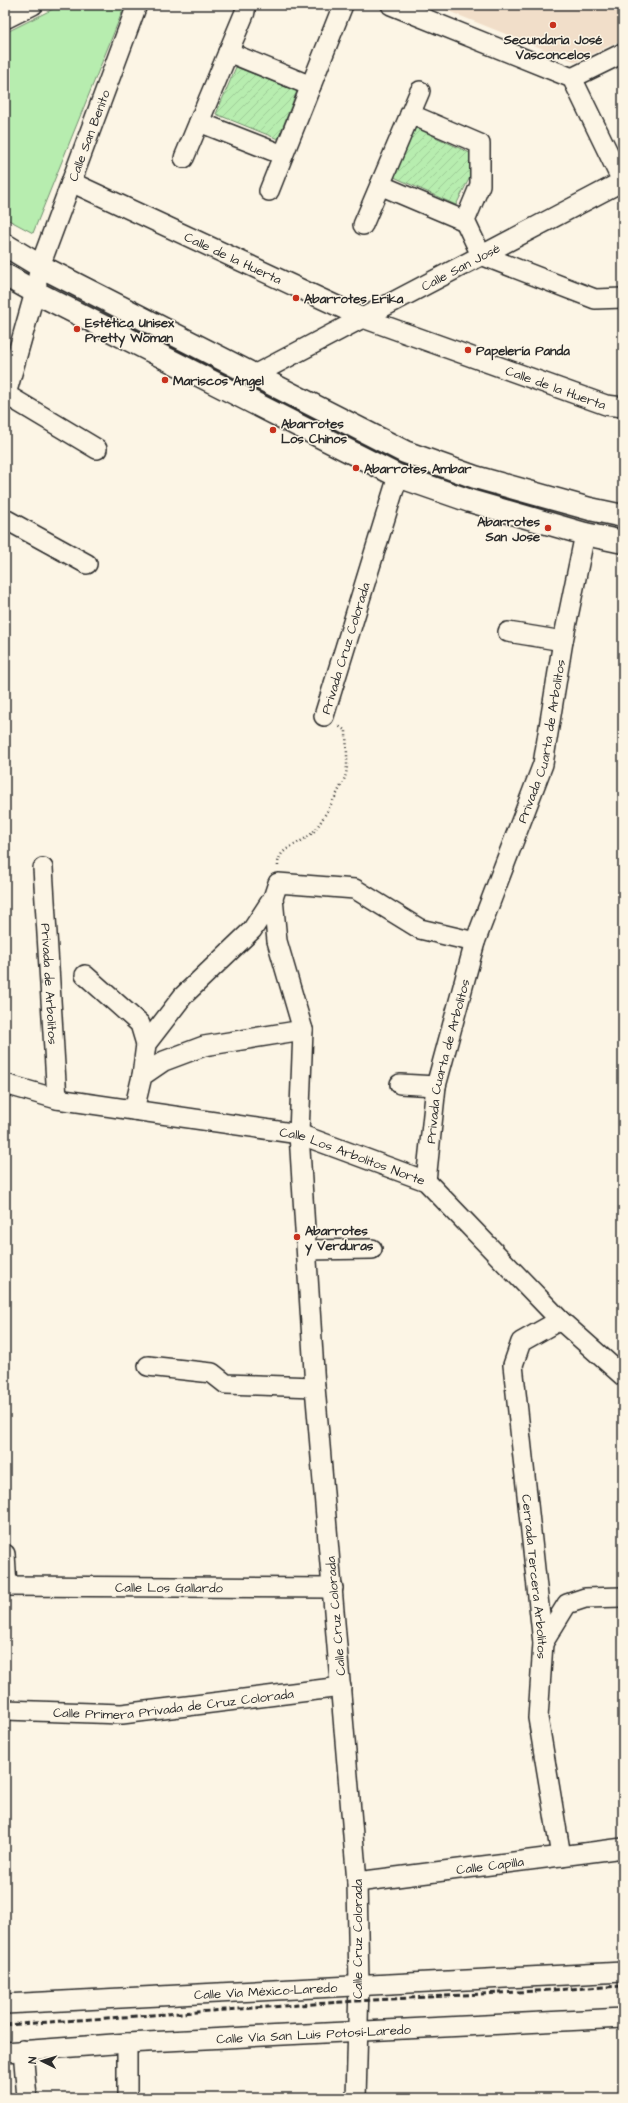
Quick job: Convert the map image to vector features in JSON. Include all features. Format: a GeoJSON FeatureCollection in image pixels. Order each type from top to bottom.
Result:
{"type":"FeatureCollection","features":[{"type":"Feature","properties":{"kind":"street"},"geometry":{"type":"LineString","coordinates":[[5,20],[33,5]]}},
{"type":"Feature","properties":{"kind":"street","name":"Calle San Benito"},"geometry":{"type":"LineString","coordinates":[[5,395],[35,292],[40,266],[137,5]]}},
{"type":"Feature","properties":{"kind":"street"},"geometry":{"type":"LineString","coordinates":[[269,191],[343,5]]}},
{"type":"Feature","properties":{"kind":"street"},"geometry":{"type":"LineString","coordinates":[[391,5],[572,78],[623,181]]}},
{"type":"Feature","properties":{"kind":"street"},"geometry":{"type":"LineString","coordinates":[[184,158],[245,12]]}},
{"type":"Feature","properties":{"kind":"street"},"geometry":{"type":"LineString","coordinates":[[228,52],[311,86]]}},
{"type":"Feature","properties":{"kind":"street"},"geometry":{"type":"LineString","coordinates":[[572,78],[623,53]]}},
{"type":"Feature","properties":{"kind":"street"},"geometry":{"type":"LineString","coordinates":[[363,225],[420,91]]}},
{"type":"Feature","properties":{"kind":"street"},"geometry":{"type":"LineString","coordinates":[[410,114],[480,144],[480,185],[465,221]]}},
{"type":"Feature","properties":{"kind":"street"},"geometry":{"type":"LineString","coordinates":[[199,122],[283,156]]}},
{"type":"Feature","properties":{"kind":"street","name":"Calle San José"},"geometry":{"type":"LineString","coordinates":[[254,375],[623,181]]}},
{"type":"Feature","properties":{"kind":"street","name":"Calle de la Huerta"},"geometry":{"type":"LineString","coordinates":[[71,182],[363,318],[599,402],[623,407]]}},
{"type":"Feature","properties":{"kind":"street"},"geometry":{"type":"LineString","coordinates":[[380,185],[465,221],[481,255],[594,299],[623,298]]}},
{"type":"Feature","properties":{"kind":"street"},"geometry":{"type":"LineString","coordinates":[[5,245],[40,266],[405,452],[475,477],[590,509],[623,516]]}},
{"type":"Feature","properties":{"kind":"street"},"geometry":{"type":"LineString","coordinates":[[5,275],[35,292],[398,476],[470,501],[586,534],[623,542]]}},
{"type":"Feature","properties":{"kind":"street"},"geometry":{"type":"LineString","coordinates":[[5,395],[97,449]]}},
{"type":"Feature","properties":{"kind":"street","name":"Privada Cruz Colorada"},"geometry":{"type":"LineString","coordinates":[[324,716],[398,476]]}},
{"type":"Feature","properties":{"kind":"street"},"geometry":{"type":"LineString","coordinates":[[5,519],[87,564]]}},
{"type":"Feature","properties":{"kind":"street","name":"Privada Cuarta de Arbolitos"},"geometry":{"type":"LineString","coordinates":[[426,1181],[436,1086],[475,942],[544,764],[563,641],[586,534]]}},
{"type":"Feature","properties":{"kind":"street"},"geometry":{"type":"LineString","coordinates":[[508,632],[563,641]]}},
{"type":"Feature","properties":{"kind":"street","name":"Privada de Arbolitos"},"geometry":{"type":"LineString","coordinates":[[43,868],[57,1099]]}},
{"type":"Feature","properties":{"kind":"street"},"geometry":{"type":"LineString","coordinates":[[146,1044],[183,996],[252,930],[276,891],[355,889],[420,929],[475,942]]}},
{"type":"Feature","properties":{"kind":"street","name":"Calle Cruz Colorada"},"geometry":{"type":"LineString","coordinates":[[276,891],[277,941],[303,1030],[299,1134],[315,1387],[357,1882],[359,1985],[356,2098]]}},
{"type":"Feature","properties":{"kind":"street"},"geometry":{"type":"LineString","coordinates":[[85,975],[140,1024],[146,1044],[142,1076],[134,1110]]}},
{"type":"Feature","properties":{"kind":"street"},"geometry":{"type":"LineString","coordinates":[[142,1076],[164,1061],[204,1046],[303,1030]]}},
{"type":"Feature","properties":{"kind":"street","name":"Calle Los Arbolitos Norte"},"geometry":{"type":"LineString","coordinates":[[5,1084],[57,1099],[299,1134],[426,1181],[560,1320],[623,1376]]}},
{"type":"Feature","properties":{"kind":"street"},"geometry":{"type":"LineString","coordinates":[[400,1084],[436,1086]]}},
{"type":"Feature","properties":{"kind":"street"},"geometry":{"type":"LineString","coordinates":[[307,1250],[372,1249]]}},
{"type":"Feature","properties":{"kind":"street","name":"Cerrada Tercera Arbolitos"},"geometry":{"type":"LineString","coordinates":[[560,1320],[521,1342],[512,1365],[543,1643],[538,1718],[561,1856]]}},
{"type":"Feature","properties":{"kind":"street"},"geometry":{"type":"LineString","coordinates":[[148,1366],[212,1374],[226,1384],[315,1387]]}},
{"type":"Feature","properties":{"kind":"street"},"geometry":{"type":"LineString","coordinates":[[5,1554],[6,1586]]}},
{"type":"Feature","properties":{"kind":"street","name":"Calle Los Gallardo"},"geometry":{"type":"LineString","coordinates":[[6,1586],[333,1588]]}},
{"type":"Feature","properties":{"kind":"street"},"geometry":{"type":"LineString","coordinates":[[543,1643],[567,1604],[584,1598],[623,1597]]}},
{"type":"Feature","properties":{"kind":"street","name":"Calle Primera Privada de Cruz Colorada"},"geometry":{"type":"LineString","coordinates":[[5,1710],[122,1714],[341,1687]]}},
{"type":"Feature","properties":{"kind":"street","name":"Calle Capilla"},"geometry":{"type":"LineString","coordinates":[[357,1882],[623,1848]]}},
{"type":"Feature","properties":{"kind":"street","name":"Calle Vía México-Laredo"},"geometry":{"type":"LineString","coordinates":[[5,2004],[623,1972]]}},
{"type":"Feature","properties":{"kind":"street","name":"Calle Vía San Luis Potosí-Laredo"},"geometry":{"type":"LineString","coordinates":[[14,2051],[127,2043],[623,2018]]}},
{"type":"Feature","properties":{"kind":"street"},"geometry":{"type":"LineString","coordinates":[[127,2043],[127,2098]]}},
{"type":"Feature","properties":{"kind":"street"},"geometry":{"type":"LineString","coordinates":[[14,2051],[27,2098]]}},
{"type":"Feature","properties":{"kind":"path","name":"Privada Cruz Colorada"},"geometry":{"type":"LineString","coordinates":[[276,891],[277,860],[286,848],[303,842],[315,830],[346,777],[346,731],[324,716]]}},
{"type":"Feature","properties":{"kind":"shaded area","name":"Secundaria José Vasconcelos"},"geometry":{"type":"Polygon","coordinates":[[[433,5],[620,5],[623,10],[623,39],[576,62],[433,5]]]}},
{"type":"Feature","properties":{"kind":"green space"},"geometry":{"type":"Polygon","coordinates":[[[61,5],[125,5],[33,233],[5,218],[5,33],[61,5]]]}},
{"type":"Feature","properties":{"kind":"green space"},"geometry":{"type":"Polygon","coordinates":[[[236,67],[297,91],[278,139],[216,114],[236,67]]]}},
{"type":"Feature","properties":{"kind":"green space"},"geometry":{"type":"Polygon","coordinates":[[[414,127],[470,153],[472,173],[456,205],[394,177],[414,127]]]}},
{"type":"Feature","properties":{"kind":"railway"},"geometry":{"type":"LineString","coordinates":[[5,2025],[357,2001],[623,1986]]}},
{"type":"Feature","properties":{"kind":"place","name":"Secundaria José Vasconcelos"},"geometry":{"type":"Point","coordinates":[553,25]}},
{"type":"Feature","properties":{"kind":"place","name":"Abarrotes Erika"},"geometry":{"type":"Point","coordinates":[296,298]}},
{"type":"Feature","properties":{"kind":"place","name":"Estética Unisex Pretty Woman"},"geometry":{"type":"Point","coordinates":[77,329]}},
{"type":"Feature","properties":{"kind":"place","name":"Papelería Panda"},"geometry":{"type":"Point","coordinates":[468,350]}},
{"type":"Feature","properties":{"kind":"place","name":"Mariscos Angel"},"geometry":{"type":"Point","coordinates":[165,380]}},
{"type":"Feature","properties":{"kind":"place","name":"Abarrotes Los Chinos"},"geometry":{"type":"Point","coordinates":[273,430]}},
{"type":"Feature","properties":{"kind":"place","name":"Abarrotes Ambar"},"geometry":{"type":"Point","coordinates":[356,468]}},
{"type":"Feature","properties":{"kind":"place","name":"Abarrotes San Jose"},"geometry":{"type":"Point","coordinates":[548,528]}},
{"type":"Feature","properties":{"kind":"place","name":"Abarrotes y Verduras"},"geometry":{"type":"Point","coordinates":[297,1237]}}]}
